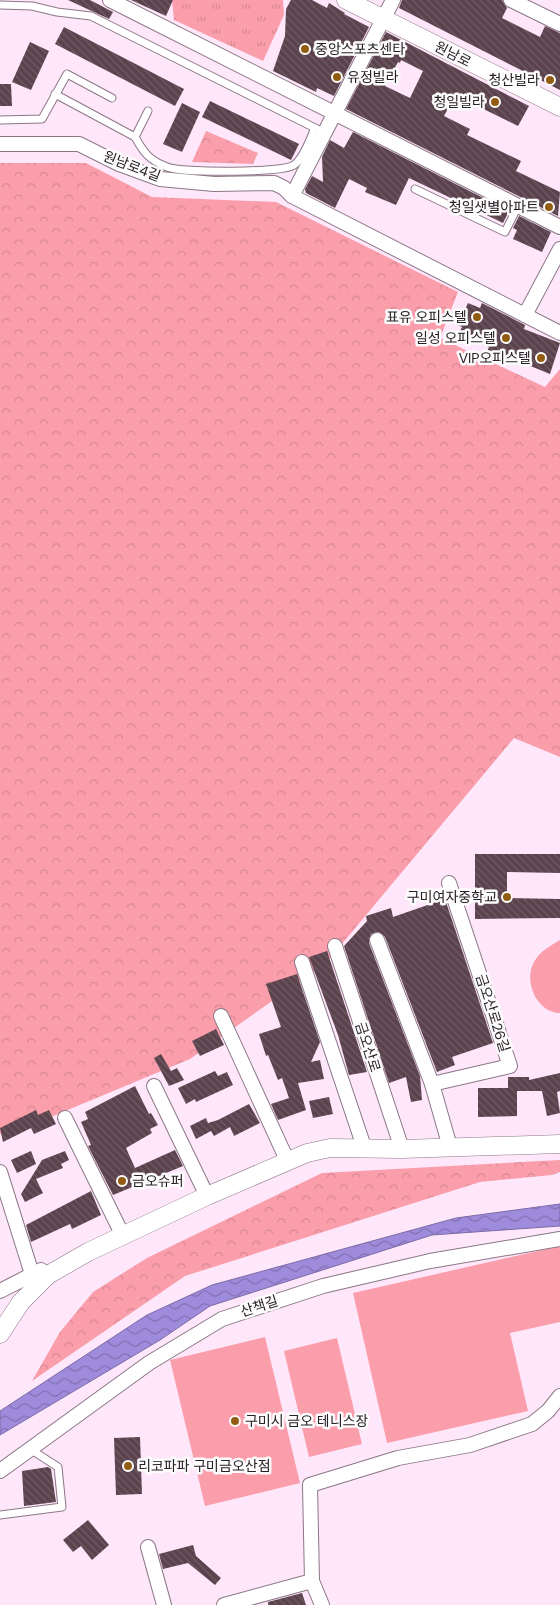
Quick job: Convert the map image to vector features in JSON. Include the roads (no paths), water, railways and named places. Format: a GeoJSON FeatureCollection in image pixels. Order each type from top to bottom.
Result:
{"type":"FeatureCollection","features":[{"type":"Feature","properties":{"kind":"street"},"geometry":{"type":"LineString","coordinates":[[110,0],[560,227]]}},
{"type":"Feature","properties":{"kind":"street","name":"원남로"},"geometry":{"type":"LineString","coordinates":[[346,0],[560,107]]}},
{"type":"Feature","properties":{"kind":"street"},"geometry":{"type":"LineString","coordinates":[[292,196],[320,131],[335,114],[393,0]]}},
{"type":"Feature","properties":{"kind":"street"},"geometry":{"type":"LineString","coordinates":[[512,0],[560,24]]}},
{"type":"Feature","properties":{"kind":"street","name":"원남로4길"},"geometry":{"type":"LineString","coordinates":[[0,144],[79,144],[119,164],[160,179],[214,184],[274,183],[284,188],[292,196],[560,333]]}},
{"type":"Feature","properties":{"kind":"street"},"geometry":{"type":"LineString","coordinates":[[525,315],[560,249]]}},
{"type":"Feature","properties":{"kind":"street","name":"금오산로26길"},"geometry":{"type":"LineString","coordinates":[[432,1084],[510,1066],[450,884]]}},
{"type":"Feature","properties":{"kind":"street"},"geometry":{"type":"LineString","coordinates":[[377,940],[432,1084],[450,1147]]}},
{"type":"Feature","properties":{"kind":"street","name":"금오산로"},"geometry":{"type":"LineString","coordinates":[[335,946],[402,1148]]}},
{"type":"Feature","properties":{"kind":"street"},"geometry":{"type":"LineString","coordinates":[[302,962],[364,1147]]}},
{"type":"Feature","properties":{"kind":"street"},"geometry":{"type":"LineString","coordinates":[[221,1016],[287,1160]]}},
{"type":"Feature","properties":{"kind":"street"},"geometry":{"type":"LineString","coordinates":[[154,1086],[207,1196]]}},
{"type":"Feature","properties":{"kind":"street"},"geometry":{"type":"LineString","coordinates":[[65,1118],[123,1236]]}},
{"type":"Feature","properties":{"kind":"street"},"geometry":{"type":"LineString","coordinates":[[0,1291],[32,1274],[88,1252],[287,1160],[330,1148],[560,1144]]}},
{"type":"Feature","properties":{"kind":"street"},"geometry":{"type":"LineString","coordinates":[[0,1172],[32,1274]]}},
{"type":"Feature","properties":{"kind":"street","name":"산책길"},"geometry":{"type":"LineString","coordinates":[[0,1471],[149,1363],[222,1318],[323,1286],[430,1261],[560,1239]]}},
{"type":"Feature","properties":{"kind":"street"},"geometry":{"type":"LineString","coordinates":[[0,1334],[7,1313],[36,1285],[48,1275],[88,1252]]}},
{"type":"Feature","properties":{"kind":"street"},"geometry":{"type":"LineString","coordinates":[[322,1605],[312,1581],[310,1485],[398,1458],[470,1445],[532,1424],[548,1411],[560,1396]]}},
{"type":"Feature","properties":{"kind":"street"},"geometry":{"type":"LineString","coordinates":[[148,1547],[164,1605]]}},
{"type":"Feature","properties":{"kind":"street"},"geometry":{"type":"LineString","coordinates":[[224,1605],[312,1581]]}},
{"type":"Feature","properties":{"kind":"lane"},"geometry":{"type":"LineString","coordinates":[[0,5],[32,6],[57,12],[91,16],[320,131],[299,161],[283,169],[206,171],[169,168],[144,155],[135,137],[55,94]]}},
{"type":"Feature","properties":{"kind":"lane"},"geometry":{"type":"LineString","coordinates":[[0,120],[42,119],[67,74],[112,98]]}},
{"type":"Feature","properties":{"kind":"lane"},"geometry":{"type":"LineString","coordinates":[[135,137],[148,111]]}},
{"type":"Feature","properties":{"kind":"lane"},"geometry":{"type":"LineString","coordinates":[[415,188],[505,232],[518,206]]}},
{"type":"Feature","properties":{"kind":"lane"},"geometry":{"type":"LineString","coordinates":[[0,1515],[62,1507],[58,1467],[30,1449]]}},
{"type":"Feature","properties":{"kind":"water"},"geometry":{"type":"Polygon","coordinates":[[[560,1204],[560,1226],[432,1235],[210,1306],[160,1340],[0,1435],[0,1411],[147,1315],[212,1285],[456,1218],[560,1204]]]}},
{"type":"Feature","properties":{"kind":"place","name":"중앙스포츠센타"},"geometry":{"type":"Point","coordinates":[305,49]}},
{"type":"Feature","properties":{"kind":"place","name":"유정빌라"},"geometry":{"type":"Point","coordinates":[337,77]}},
{"type":"Feature","properties":{"kind":"place","name":"청산빌라"},"geometry":{"type":"Point","coordinates":[550,80]}},
{"type":"Feature","properties":{"kind":"place","name":"청일빌라"},"geometry":{"type":"Point","coordinates":[495,102]}},
{"type":"Feature","properties":{"kind":"place","name":"청일샛별아파트"},"geometry":{"type":"Point","coordinates":[549,207]}},
{"type":"Feature","properties":{"kind":"place","name":"표유 오피스텔"},"geometry":{"type":"Point","coordinates":[477,317]}},
{"type":"Feature","properties":{"kind":"place","name":"일성 오피스텔"},"geometry":{"type":"Point","coordinates":[506,338]}},
{"type":"Feature","properties":{"kind":"place","name":"VIP오피스텔"},"geometry":{"type":"Point","coordinates":[541,358]}},
{"type":"Feature","properties":{"kind":"place","name":"구미여자중학교"},"geometry":{"type":"Point","coordinates":[507,897]}},
{"type":"Feature","properties":{"kind":"place","name":"금오슈퍼"},"geometry":{"type":"Point","coordinates":[122,1181]}},
{"type":"Feature","properties":{"kind":"place","name":"구미시 금오 테니스장"},"geometry":{"type":"Point","coordinates":[235,1421]}},
{"type":"Feature","properties":{"kind":"place","name":"리코파파 구미금오산점"},"geometry":{"type":"Point","coordinates":[128,1466]}}]}
